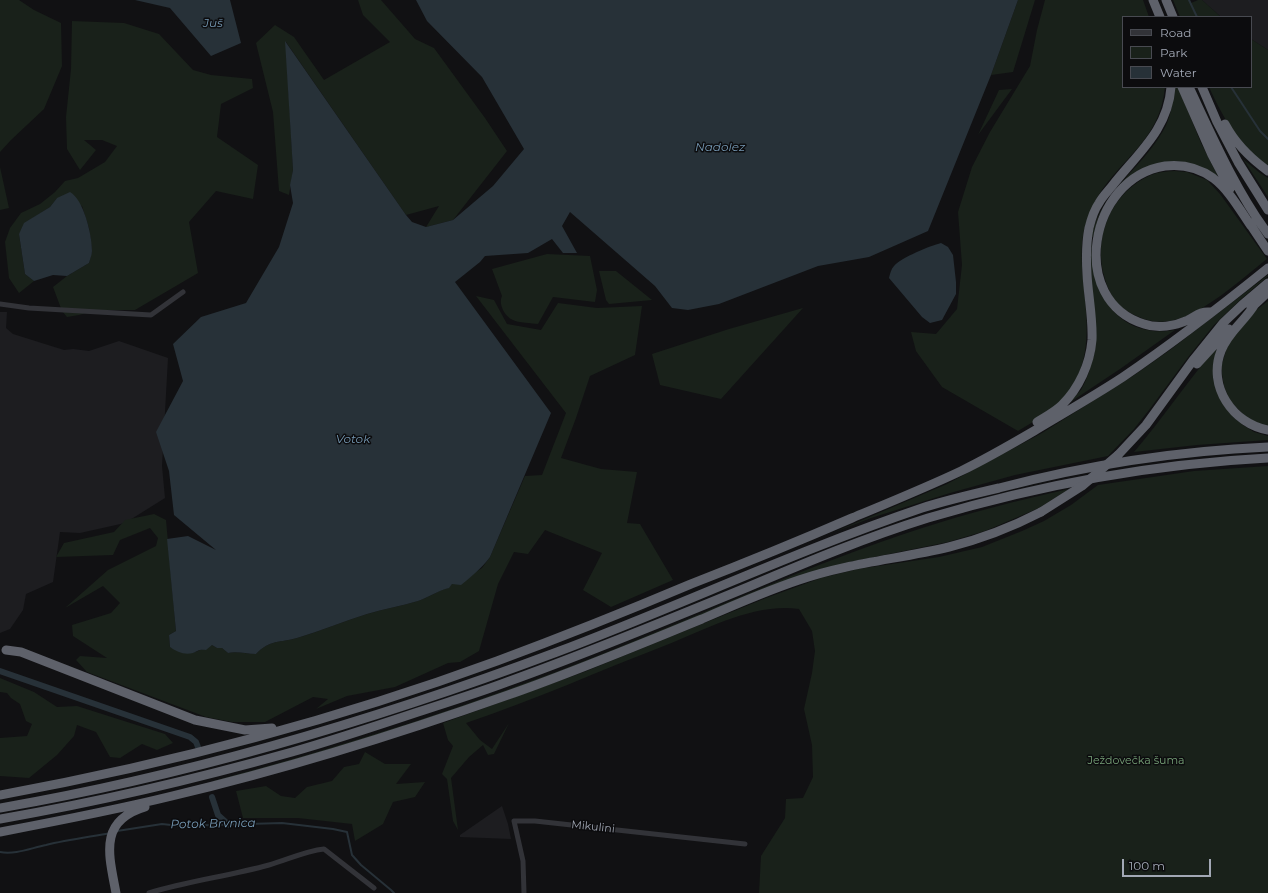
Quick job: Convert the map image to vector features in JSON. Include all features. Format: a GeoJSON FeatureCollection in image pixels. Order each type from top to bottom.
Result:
{"type":"FeatureCollection","features":[{"type":"Feature","properties":{"kind":"highway"},"geometry":{"type":"LineString","coordinates":[[1152,0],[1152,8],[1155,16]]}},
{"type":"Feature","properties":{"kind":"highway"},"geometry":{"type":"LineString","coordinates":[[1152,0],[1160,16]]}},
{"type":"Feature","properties":{"kind":"highway"},"geometry":{"type":"LineString","coordinates":[[1166,0],[1173,16]]}},
{"type":"Feature","properties":{"kind":"highway"},"geometry":{"type":"LineString","coordinates":[[1003,448],[1010,439],[1062,406],[1080,380],[1087,365],[1092,339],[1086,258],[1087,238],[1091,222],[1099,202],[1123,172],[1148,145],[1162,122],[1168,109],[1172,88]]}},
{"type":"Feature","properties":{"kind":"highway"},"geometry":{"type":"LineString","coordinates":[[1182,88],[1221,174],[1251,226]]}},
{"type":"Feature","properties":{"kind":"highway"},"geometry":{"type":"LineString","coordinates":[[1189,88],[1263,233],[1268,251]]}},
{"type":"Feature","properties":{"kind":"highway"},"geometry":{"type":"LineString","coordinates":[[1202,88],[1217,122],[1238,162],[1268,210]]}},
{"type":"Feature","properties":{"kind":"highway"},"geometry":{"type":"LineString","coordinates":[[1207,88],[1230,133],[1238,144],[1251,158],[1268,171]]}},
{"type":"Feature","properties":{"kind":"highway"},"geometry":{"type":"LineString","coordinates":[[1212,312],[1203,311],[1189,320],[1177,324],[1156,326],[1146,325],[1134,321],[1124,315],[1109,299],[1104,289],[1098,268],[1097,241],[1106,210],[1119,191],[1135,178],[1152,170],[1170,166],[1179,166],[1196,169],[1213,178],[1227,192],[1251,226],[1263,233]]}},
{"type":"Feature","properties":{"kind":"highway"},"geometry":{"type":"LineString","coordinates":[[0,795],[53,786],[164,761],[306,723],[403,693],[494,662],[615,616],[919,490],[962,470],[1003,448],[1079,404],[1176,340],[1268,268]]}},
{"type":"Feature","properties":{"kind":"highway"},"geometry":{"type":"LineString","coordinates":[[0,832],[54,822],[172,796],[347,748],[508,695],[624,651],[798,580],[862,563],[948,547],[987,536],[1009,527],[1041,512],[1082,486],[1118,455],[1146,425],[1223,323],[1268,283]]}},
{"type":"Feature","properties":{"kind":"highway"},"geometry":{"type":"LineString","coordinates":[[1177,382],[1188,377],[1218,340],[1237,320],[1268,292]]}},
{"type":"Feature","properties":{"kind":"highway"},"geometry":{"type":"LineString","coordinates":[[1255,304],[1250,312],[1236,326],[1221,351],[1218,366],[1219,380],[1227,403],[1240,418],[1257,428],[1268,430]]}},
{"type":"Feature","properties":{"kind":"highway"},"geometry":{"type":"LineString","coordinates":[[0,808],[50,799],[177,771],[346,724],[498,674],[559,651],[794,556],[926,507],[1024,481],[1098,465],[1177,454],[1268,447]]}},
{"type":"Feature","properties":{"kind":"highway"},"geometry":{"type":"LineString","coordinates":[[0,819],[47,811],[183,781],[293,752],[343,737],[503,684],[612,642],[848,546],[926,519],[1031,491],[1116,474],[1170,466],[1268,458]]}},
{"type":"Feature","properties":{"kind":"highway"},"geometry":{"type":"LineString","coordinates":[[3,650],[21,652],[195,720],[213,725],[245,730],[266,729],[306,723]]}},
{"type":"Feature","properties":{"kind":"highway"},"geometry":{"type":"LineString","coordinates":[[116,893],[110,859],[110,841],[114,829],[127,814],[163,802],[172,796]]}},
{"type":"Feature","properties":{"kind":"street"},"geometry":{"type":"LineString","coordinates":[[0,304],[29,308],[152,315],[184,292]]}},
{"type":"Feature","properties":{"kind":"street","name":"Mikulini"},"geometry":{"type":"LineString","coordinates":[[524,893],[524,861],[514,821],[535,821],[745,844]]}},
{"type":"Feature","properties":{"kind":"street"},"geometry":{"type":"LineString","coordinates":[[149,893],[204,878],[269,865],[313,850],[324,849],[374,888]]}},
{"type":"Feature","properties":{"kind":"shaded area"},"geometry":{"type":"Polygon","coordinates":[[[1202,0],[1268,0],[1268,50],[1252,40],[1252,16],[1220,16],[1202,0]]]}},
{"type":"Feature","properties":{"kind":"shaded area"},"geometry":{"type":"Polygon","coordinates":[[[0,312],[7,312],[6,328],[13,334],[64,350],[73,349],[89,351],[119,341],[168,358],[162,466],[165,498],[125,523],[80,533],[60,532],[53,582],[26,594],[23,610],[10,629],[0,633],[0,312]]]}},
{"type":"Feature","properties":{"kind":"shaded area"},"geometry":{"type":"Polygon","coordinates":[[[502,806],[511,839],[460,837],[460,835],[502,806]]]}},
{"type":"Feature","properties":{"kind":"green space"},"geometry":{"type":"Polygon","coordinates":[[[0,0],[19,0],[34,10],[61,23],[62,66],[44,109],[0,152],[0,0]]]}},
{"type":"Feature","properties":{"kind":"green space"},"geometry":{"type":"Polygon","coordinates":[[[358,0],[381,0],[415,39],[434,48],[507,151],[453,220],[426,227],[439,206],[406,215],[286,42],[293,170],[289,195],[279,191],[273,112],[256,43],[275,25],[294,37],[324,80],[390,42],[363,15],[358,0]]]}},
{"type":"Feature","properties":{"kind":"green space"},"geometry":{"type":"Polygon","coordinates":[[[1018,0],[1035,0],[1013,72],[991,75],[1018,0]]]}},
{"type":"Feature","properties":{"kind":"green space"},"geometry":{"type":"Polygon","coordinates":[[[1045,0],[1143,0],[1149,16],[1122,16],[1122,88],[1165,88],[1162,105],[1156,121],[1139,146],[1098,196],[1085,225],[1082,240],[1082,271],[1087,332],[1082,366],[1075,382],[1065,396],[1051,410],[1018,431],[942,387],[916,351],[911,332],[936,334],[957,309],[962,265],[958,212],[972,167],[990,132],[1030,66],[1045,0]]]}},
{"type":"Feature","properties":{"kind":"green space"},"geometry":{"type":"Polygon","coordinates":[[[1173,0],[1190,0],[1191,3],[1202,0],[1220,16],[1180,16],[1173,0]]]}},
{"type":"Feature","properties":{"kind":"green space"},"geometry":{"type":"Polygon","coordinates":[[[72,21],[124,23],[159,34],[193,70],[211,75],[252,79],[253,88],[221,104],[217,137],[258,165],[253,199],[216,191],[189,222],[198,273],[135,310],[97,310],[67,317],[62,311],[53,287],[67,276],[89,263],[92,251],[89,228],[82,206],[57,198],[50,207],[33,218],[19,234],[25,274],[34,281],[19,293],[9,278],[5,242],[10,228],[21,213],[40,204],[55,192],[65,181],[78,178],[105,162],[117,146],[102,140],[84,140],[96,150],[80,170],[67,149],[66,117],[71,69],[72,21]]]}},
{"type":"Feature","properties":{"kind":"green space"},"geometry":{"type":"Polygon","coordinates":[[[1252,40],[1268,50],[1268,167],[1241,141],[1226,121],[1209,88],[1252,88],[1252,40]]]}},
{"type":"Feature","properties":{"kind":"green space"},"geometry":{"type":"Polygon","coordinates":[[[1174,88],[1178,88],[1201,143],[1221,182],[1178,162],[1120,186],[1105,205],[1098,218],[1093,237],[1091,237],[1096,221],[1103,207],[1122,181],[1144,158],[1163,131],[1168,121],[1174,88]]]}},
{"type":"Feature","properties":{"kind":"green space"},"geometry":{"type":"Polygon","coordinates":[[[1012,89],[978,135],[999,90],[1012,89]]]}},
{"type":"Feature","properties":{"kind":"green space"},"geometry":{"type":"Polygon","coordinates":[[[1243,159],[1268,178],[1268,197],[1243,159]]]}},
{"type":"Feature","properties":{"kind":"green space"},"geometry":{"type":"Polygon","coordinates":[[[0,167],[9,208],[0,210],[0,167]]]}},
{"type":"Feature","properties":{"kind":"green space"},"geometry":{"type":"Polygon","coordinates":[[[1175,171],[1187,172],[1207,180],[1220,194],[1267,259],[1221,296],[1195,312],[1170,321],[1161,322],[1141,318],[1125,310],[1116,302],[1105,279],[1101,248],[1103,233],[1108,218],[1115,205],[1125,193],[1137,183],[1151,175],[1175,171]]]}},
{"type":"Feature","properties":{"kind":"green space"},"geometry":{"type":"Polygon","coordinates":[[[1092,238],[1092,257],[1095,276],[1101,293],[1110,307],[1122,319],[1137,327],[1155,331],[1175,330],[1069,403],[1081,390],[1085,382],[1095,351],[1090,251],[1092,238]]]}},
{"type":"Feature","properties":{"kind":"green space"},"geometry":{"type":"Polygon","coordinates":[[[547,254],[590,256],[597,290],[595,302],[553,297],[538,324],[515,321],[507,316],[503,310],[501,303],[502,296],[492,269],[547,254]]]}},
{"type":"Feature","properties":{"kind":"green space"},"geometry":{"type":"Polygon","coordinates":[[[599,271],[616,271],[652,300],[609,304],[606,300],[599,271]]]}},
{"type":"Feature","properties":{"kind":"green space"},"geometry":{"type":"Polygon","coordinates":[[[1268,275],[1214,325],[1134,429],[1108,456],[1015,475],[950,493],[871,518],[832,533],[947,484],[1042,433],[1133,376],[1170,350],[1268,275]]]}},
{"type":"Feature","properties":{"kind":"green space"},"geometry":{"type":"Polygon","coordinates":[[[476,296],[494,300],[507,324],[541,330],[558,303],[597,308],[642,306],[635,355],[590,376],[561,458],[601,469],[637,472],[627,523],[640,524],[673,580],[611,607],[583,590],[602,553],[545,530],[528,554],[514,552],[498,584],[479,651],[460,662],[448,663],[395,687],[347,696],[316,709],[328,699],[313,697],[265,722],[232,722],[206,717],[87,672],[76,660],[80,656],[107,658],[73,636],[72,625],[111,613],[120,603],[103,586],[65,608],[108,570],[156,546],[158,538],[150,528],[120,540],[113,555],[56,557],[64,543],[114,532],[125,520],[154,514],[166,520],[176,631],[169,635],[170,647],[193,653],[212,645],[217,648],[222,648],[228,653],[235,652],[256,654],[261,649],[275,642],[291,640],[367,614],[418,601],[448,588],[452,584],[468,579],[482,568],[490,557],[525,476],[542,475],[566,413],[476,296]]]}},
{"type":"Feature","properties":{"kind":"green space"},"geometry":{"type":"Polygon","coordinates":[[[1268,301],[1268,427],[1248,419],[1230,401],[1224,386],[1222,364],[1228,344],[1255,311],[1268,301]]]}},
{"type":"Feature","properties":{"kind":"green space"},"geometry":{"type":"Polygon","coordinates":[[[803,308],[721,399],[660,385],[652,354],[729,329],[803,308]]]}},
{"type":"Feature","properties":{"kind":"green space"},"geometry":{"type":"Polygon","coordinates":[[[1220,344],[1219,396],[1225,407],[1234,418],[1254,432],[1268,436],[1268,440],[1197,445],[1134,452],[1198,370],[1220,344]]]}},
{"type":"Feature","properties":{"kind":"green space","name":"Ježdovečka šuma"},"geometry":{"type":"Polygon","coordinates":[[[1268,466],[1268,893],[759,893],[761,856],[785,818],[786,799],[803,798],[813,777],[812,745],[804,709],[815,651],[812,631],[799,609],[782,608],[766,610],[732,618],[543,695],[466,723],[480,740],[492,749],[509,723],[494,754],[488,755],[483,745],[469,757],[451,778],[458,830],[453,821],[447,779],[442,774],[453,746],[448,740],[443,723],[584,672],[766,598],[821,578],[858,569],[939,557],[982,547],[1044,521],[1071,505],[1098,485],[1194,471],[1268,466]]]}},
{"type":"Feature","properties":{"kind":"green space"},"geometry":{"type":"Polygon","coordinates":[[[1069,489],[1039,508],[985,531],[948,542],[845,563],[508,691],[399,728],[277,765],[213,782],[361,739],[506,690],[602,654],[839,557],[937,523],[1012,502],[1069,489]]]}},
{"type":"Feature","properties":{"kind":"green space"},"geometry":{"type":"Polygon","coordinates":[[[0,678],[34,692],[57,707],[77,706],[165,734],[173,743],[157,750],[142,744],[120,758],[110,757],[96,732],[77,725],[74,736],[57,755],[29,778],[0,776],[0,738],[27,736],[32,724],[26,721],[20,704],[11,698],[7,693],[0,692],[0,678]]]}},
{"type":"Feature","properties":{"kind":"green space"},"geometry":{"type":"Polygon","coordinates":[[[365,752],[385,764],[411,764],[396,784],[425,782],[415,797],[393,802],[383,824],[355,841],[352,824],[298,818],[243,818],[236,791],[266,786],[281,796],[295,798],[307,787],[332,781],[344,767],[359,764],[365,752]]]}},
{"type":"Feature","properties":{"kind":"water","name":"Juš"},"geometry":{"type":"Polygon","coordinates":[[[135,0],[230,0],[241,43],[211,56],[170,8],[135,0]]]}},
{"type":"Feature","properties":{"kind":"water"},"geometry":{"type":"Polygon","coordinates":[[[416,0],[1018,0],[991,75],[928,231],[869,257],[818,266],[719,304],[688,310],[672,308],[655,286],[570,212],[562,226],[577,253],[563,253],[552,239],[528,253],[485,256],[480,262],[455,282],[551,413],[487,561],[477,572],[461,585],[452,584],[449,588],[418,601],[367,614],[291,640],[275,642],[261,649],[256,654],[235,652],[228,653],[222,648],[217,648],[212,645],[206,650],[200,650],[193,653],[187,654],[178,652],[170,647],[169,635],[176,631],[167,539],[188,536],[216,550],[174,515],[169,471],[156,432],[183,381],[173,344],[201,317],[246,303],[279,247],[293,203],[290,185],[293,170],[285,41],[412,222],[426,227],[453,220],[493,186],[524,149],[482,77],[427,21],[416,0]]]}},
{"type":"Feature","properties":{"kind":"water"},"geometry":{"type":"Polygon","coordinates":[[[70,192],[79,202],[89,227],[92,251],[89,263],[67,276],[53,275],[34,281],[25,274],[19,234],[24,223],[50,207],[57,198],[70,192]]]}},
{"type":"Feature","properties":{"kind":"water"},"geometry":{"type":"Polygon","coordinates":[[[941,243],[948,247],[953,255],[956,294],[942,320],[930,323],[922,317],[889,278],[894,266],[903,259],[916,252],[941,243]]]}},
{"type":"Feature","properties":{"kind":"waterway"},"geometry":{"type":"LineString","coordinates":[[1189,0],[1197,16]]}},
{"type":"Feature","properties":{"kind":"waterway"},"geometry":{"type":"LineString","coordinates":[[1232,88],[1260,131],[1268,139]]}},
{"type":"Feature","properties":{"kind":"waterway"},"geometry":{"type":"LineString","coordinates":[[0,671],[190,737],[196,742],[198,747]]}},
{"type":"Feature","properties":{"kind":"waterway"},"geometry":{"type":"LineString","coordinates":[[212,797],[218,815],[229,825]]}},
{"type":"Feature","properties":{"kind":"waterway","name":"Potok Brvnica"},"geometry":{"type":"LineString","coordinates":[[117,831],[162,824],[180,826],[282,823],[347,832],[352,855],[361,865],[394,893]]}},
{"type":"Feature","properties":{"kind":"waterway","name":"Potok Brvnica"},"geometry":{"type":"LineString","coordinates":[[0,852],[17,852],[111,833]]}},
{"type":"Feature","properties":{"kind":"water label","name":"Nadolez"},"geometry":{"type":"Point","coordinates":[720,147]}},
{"type":"Feature","properties":{"kind":"water label","name":"Votok"},"geometry":{"type":"Point","coordinates":[353,439]}}]}
